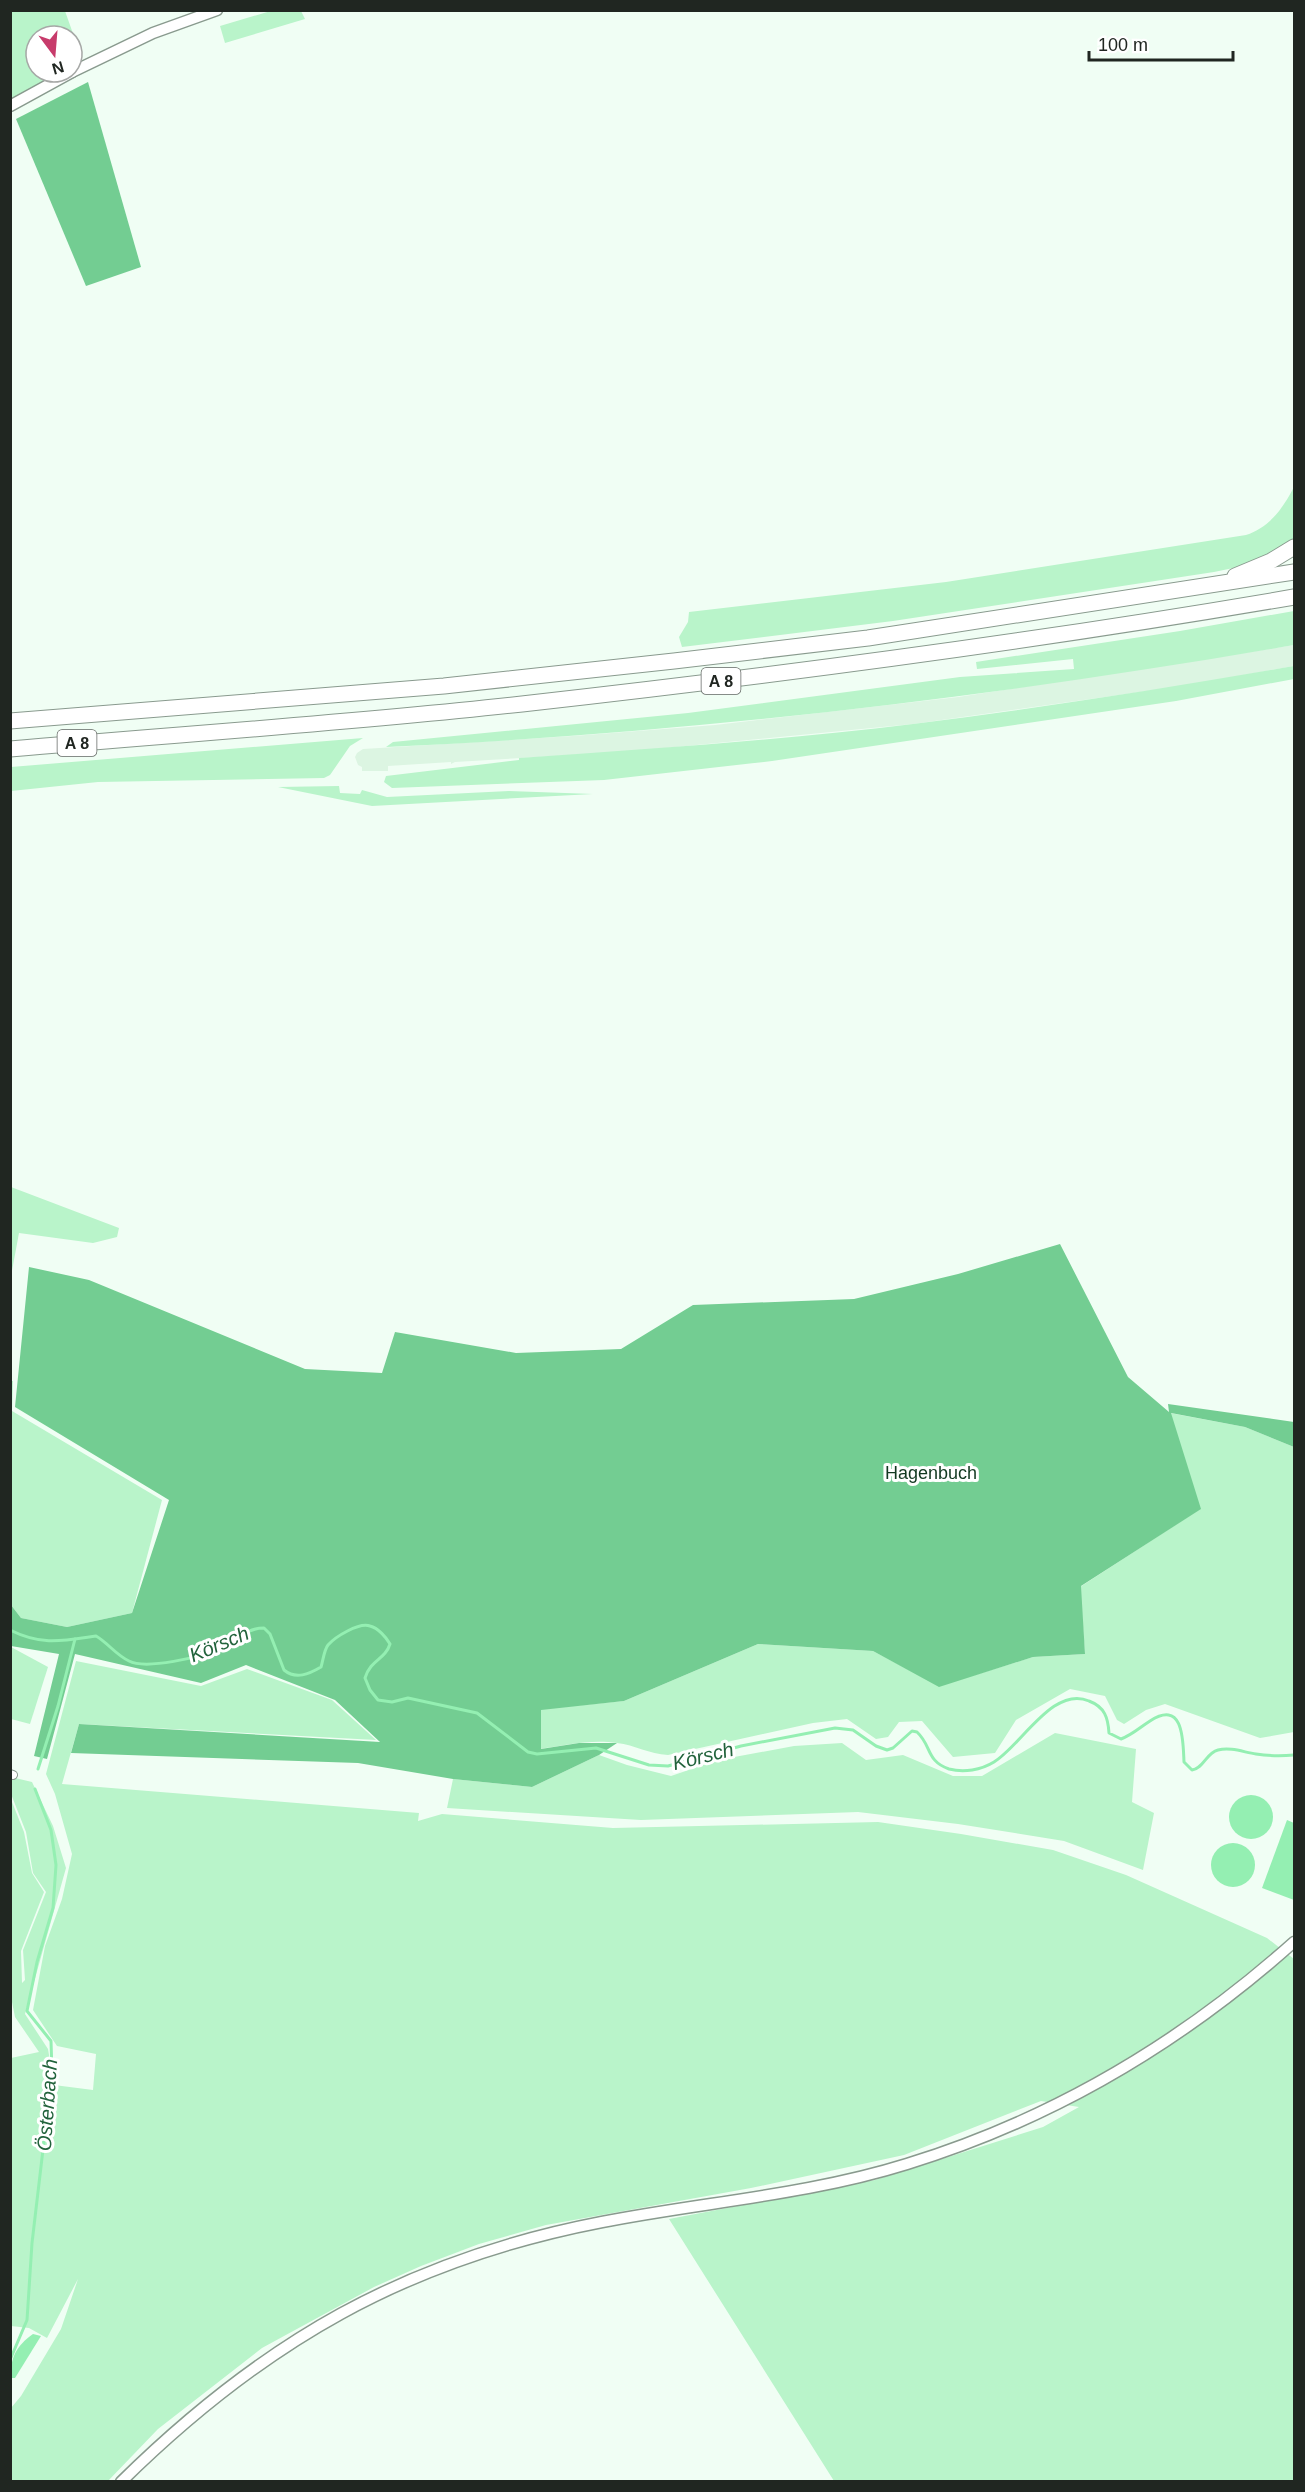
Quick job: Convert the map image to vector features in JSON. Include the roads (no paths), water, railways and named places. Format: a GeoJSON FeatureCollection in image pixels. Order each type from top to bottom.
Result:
{"type":"FeatureCollection","features":[{"type":"Feature","properties":{"kind":"highway"},"geometry":{"type":"LineString","coordinates":[[1210,586],[1270,561],[1294,547]]}},
{"type":"Feature","properties":{"kind":"highway","name":"A 8"},"geometry":{"type":"LineString","coordinates":[[10,721],[343,694],[575,672],[868,638],[1294,572]]}},
{"type":"Feature","properties":{"kind":"highway","name":"A 8"},"geometry":{"type":"LineString","coordinates":[[10,749],[520,704],[782,674],[1059,635],[1294,597]]}},
{"type":"Feature","properties":{"kind":"main road"},"geometry":{"type":"LineString","coordinates":[[84,66],[153,33],[217,10]]}},
{"type":"Feature","properties":{"kind":"main road"},"geometry":{"type":"LineString","coordinates":[[10,106],[50,84]]}},
{"type":"Feature","properties":{"kind":"main road"},"geometry":{"type":"LineString","coordinates":[[121,2481],[182,2424],[256,2366],[334,2316],[421,2275],[485,2251],[551,2232],[627,2217],[789,2192],[862,2176],[944,2152],[1060,2104],[1149,2054],[1228,1999],[1294,1942]]}},
{"type":"Feature","properties":{"kind":"waterway","name":"Körsch"},"geometry":{"type":"LineString","coordinates":[[10,1630],[32,1638],[52,1641],[96,1636],[129,1661],[148,1664],[187,1659],[211,1652],[246,1633],[264,1628],[270,1634],[284,1670],[298,1675],[307,1674],[321,1667],[327,1647],[336,1638],[354,1628],[370,1626],[382,1633],[390,1644],[365,1678],[370,1690],[378,1700],[392,1702],[408,1698],[477,1713],[528,1752],[537,1754],[596,1748],[649,1765],[668,1766],[741,1746],[835,1728],[853,1730],[876,1746],[887,1750],[893,1748],[912,1731],[917,1732],[936,1762],[949,1769],[972,1770],[994,1762],[1050,1709],[1076,1698],[1099,1706],[1108,1723],[1109,1733],[1121,1739],[1150,1721],[1170,1715],[1179,1725],[1184,1762],[1192,1770],[1196,1769],[1211,1754],[1223,1749],[1266,1755],[1294,1755]]}},
{"type":"Feature","properties":{"kind":"waterway","name":"Österbach"},"geometry":{"type":"LineString","coordinates":[[38,1769],[58,1706],[75,1639]]}},
{"type":"Feature","properties":{"kind":"waterway","name":"Österbach"},"geometry":{"type":"LineString","coordinates":[[10,2360],[27,2320],[32,2243],[52,2073],[51,2041],[27,2011],[37,1962],[53,1908],[56,1865],[51,1830],[35,1789]]}},
{"type":"Feature","properties":{"kind":"park label","name":"Hagenbuch"},"geometry":{"type":"Point","coordinates":[931,1473]}}]}
